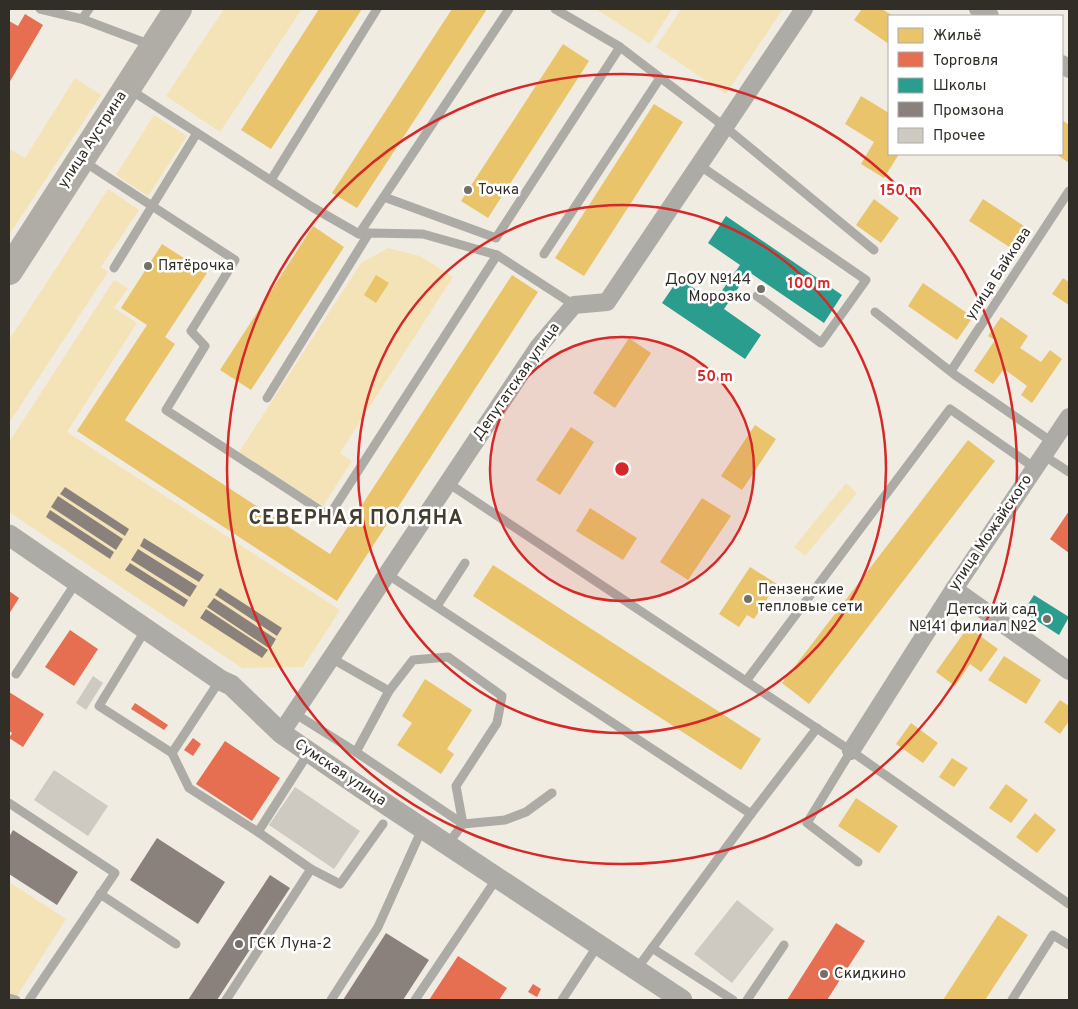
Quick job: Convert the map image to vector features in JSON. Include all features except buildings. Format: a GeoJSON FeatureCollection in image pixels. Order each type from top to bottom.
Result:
{"type":"FeatureCollection","features":[{"type":"Feature","properties":{"kind":"main road","name":"улица Аустрина"},"geometry":{"type":"LineString","coordinates":[[9,271],[178,9]]}},
{"type":"Feature","properties":{"kind":"street"},"geometry":{"type":"LineString","coordinates":[[574,305],[607,302],[804,9]]}},
{"type":"Feature","properties":{"kind":"street","name":"Депутатская улица"},"geometry":{"type":"LineString","coordinates":[[281,733],[539,346],[574,305]]}},
{"type":"Feature","properties":{"kind":"street","name":"улица Можайского"},"geometry":{"type":"LineString","coordinates":[[851,750],[954,589],[1069,417]]}},
{"type":"Feature","properties":{"kind":"street","name":"Сумская улица"},"geometry":{"type":"LineString","coordinates":[[9,535],[220,680],[231,685],[281,733],[682,1000]]}},
{"type":"Feature","properties":{"kind":"street"},"geometry":{"type":"LineString","coordinates":[[954,589],[1069,671]]}},
{"type":"Feature","properties":{"kind":"lane"},"geometry":{"type":"LineString","coordinates":[[40,9],[82,19],[154,46]]}},
{"type":"Feature","properties":{"kind":"lane"},"geometry":{"type":"LineString","coordinates":[[82,19],[89,9]]}},
{"type":"Feature","properties":{"kind":"lane"},"geometry":{"type":"LineString","coordinates":[[271,180],[377,9]]}},
{"type":"Feature","properties":{"kind":"lane"},"geometry":{"type":"LineString","coordinates":[[358,234],[509,9]]}},
{"type":"Feature","properties":{"kind":"lane"},"geometry":{"type":"LineString","coordinates":[[556,9],[620,47],[724,127],[874,250]]}},
{"type":"Feature","properties":{"kind":"lane"},"geometry":{"type":"LineString","coordinates":[[384,196],[496,238],[620,47]]}},
{"type":"Feature","properties":{"kind":"lane"},"geometry":{"type":"LineString","coordinates":[[544,254],[660,78]]}},
{"type":"Feature","properties":{"kind":"lane"},"geometry":{"type":"LineString","coordinates":[[127,87],[358,234],[423,234],[497,255],[574,305]]}},
{"type":"Feature","properties":{"kind":"lane"},"geometry":{"type":"LineString","coordinates":[[114,268],[197,133]]}},
{"type":"Feature","properties":{"kind":"lane"},"geometry":{"type":"LineString","coordinates":[[80,160],[235,260],[191,331],[205,346],[166,410],[329,516],[497,255]]}},
{"type":"Feature","properties":{"kind":"lane"},"geometry":{"type":"LineString","coordinates":[[700,165],[866,280],[821,343],[757,296]]}},
{"type":"Feature","properties":{"kind":"lane","name":"улица Байкова"},"geometry":{"type":"LineString","coordinates":[[951,371],[1069,191]]}},
{"type":"Feature","properties":{"kind":"lane"},"geometry":{"type":"LineString","coordinates":[[267,398],[369,233]]}},
{"type":"Feature","properties":{"kind":"lane"},"geometry":{"type":"LineString","coordinates":[[875,312],[951,371],[1044,455],[1069,472]]}},
{"type":"Feature","properties":{"kind":"lane"},"geometry":{"type":"LineString","coordinates":[[746,681],[950,409],[1044,455]]}},
{"type":"Feature","properties":{"kind":"lane"},"geometry":{"type":"LineString","coordinates":[[448,483],[851,750],[1069,904]]}},
{"type":"Feature","properties":{"kind":"lane"},"geometry":{"type":"LineString","coordinates":[[437,606],[465,563]]}},
{"type":"Feature","properties":{"kind":"lane"},"geometry":{"type":"LineString","coordinates":[[388,574],[751,814]]}},
{"type":"Feature","properties":{"kind":"lane"},"geometry":{"type":"LineString","coordinates":[[16,674],[77,581]]}},
{"type":"Feature","properties":{"kind":"lane"},"geometry":{"type":"LineString","coordinates":[[146,629],[98,706],[172,753],[189,788],[312,869],[340,884],[384,824]]}},
{"type":"Feature","properties":{"kind":"lane"},"geometry":{"type":"LineString","coordinates":[[356,752],[389,691],[414,660],[448,657],[502,696],[497,723],[456,786],[463,824],[447,845]]}},
{"type":"Feature","properties":{"kind":"lane"},"geometry":{"type":"LineString","coordinates":[[331,658],[389,691]]}},
{"type":"Feature","properties":{"kind":"lane"},"geometry":{"type":"LineString","coordinates":[[172,753],[220,680]]}},
{"type":"Feature","properties":{"kind":"lane"},"geometry":{"type":"LineString","coordinates":[[294,714],[356,752],[463,824],[505,820],[526,812],[552,793]]}},
{"type":"Feature","properties":{"kind":"lane"},"geometry":{"type":"LineString","coordinates":[[636,970],[817,728]]}},
{"type":"Feature","properties":{"kind":"lane"},"geometry":{"type":"LineString","coordinates":[[851,750],[807,823],[858,862]]}},
{"type":"Feature","properties":{"kind":"lane"},"geometry":{"type":"LineString","coordinates":[[258,832],[309,752]]}},
{"type":"Feature","properties":{"kind":"lane"},"geometry":{"type":"LineString","coordinates":[[9,804],[115,873],[29,1000]]}},
{"type":"Feature","properties":{"kind":"lane"},"geometry":{"type":"LineString","coordinates":[[331,1000],[378,927],[422,828]]}},
{"type":"Feature","properties":{"kind":"lane"},"geometry":{"type":"LineString","coordinates":[[226,1000],[312,869]]}},
{"type":"Feature","properties":{"kind":"lane"},"geometry":{"type":"LineString","coordinates":[[415,1000],[497,878]]}},
{"type":"Feature","properties":{"kind":"lane"},"geometry":{"type":"LineString","coordinates":[[100,894],[176,944]]}},
{"type":"Feature","properties":{"kind":"lane"},"geometry":{"type":"LineString","coordinates":[[1012,1000],[1053,935],[1069,946]]}},
{"type":"Feature","properties":{"kind":"lane"},"geometry":{"type":"LineString","coordinates":[[562,1000],[598,945]]}},
{"type":"Feature","properties":{"kind":"lane"},"geometry":{"type":"LineString","coordinates":[[747,1000],[784,945]]}},
{"type":"Feature","properties":{"kind":"lane"},"geometry":{"type":"LineString","coordinates":[[652,948],[733,1000]]}},
{"type":"Feature","properties":{"kind":"lane"},"geometry":{"type":"LineString","coordinates":[[9,998],[16,1000]]}},
{"type":"Feature","properties":{"kind":"shaded area"},"geometry":{"type":"Polygon","coordinates":[[[224,9],[302,9],[220,132],[166,96],[224,9]]]}},
{"type":"Feature","properties":{"kind":"shaded area"},"geometry":{"type":"Polygon","coordinates":[[[596,9],[672,9],[650,44],[596,9]]]}},
{"type":"Feature","properties":{"kind":"shaded area"},"geometry":{"type":"Polygon","coordinates":[[[681,9],[783,9],[726,94],[656,47],[681,9]]]}},
{"type":"Feature","properties":{"kind":"shaded area"},"geometry":{"type":"Polygon","coordinates":[[[75,78],[101,95],[9,235],[9,149],[25,158],[75,78]]]}},
{"type":"Feature","properties":{"kind":"shaded area"},"geometry":{"type":"Polygon","coordinates":[[[154,115],[187,136],[148,196],[116,175],[154,115]]]}},
{"type":"Feature","properties":{"kind":"shaded area"},"geometry":{"type":"Polygon","coordinates":[[[108,189],[139,210],[101,267],[108,272],[9,423],[9,340],[108,189]]]}},
{"type":"Feature","properties":{"kind":"shaded area"},"geometry":{"type":"Polygon","coordinates":[[[388,248],[420,256],[453,277],[340,453],[352,461],[323,506],[239,452],[361,263],[388,248]]]}},
{"type":"Feature","properties":{"kind":"shaded area"},"geometry":{"type":"Polygon","coordinates":[[[114,280],[128,288],[114,308],[137,323],[67,432],[340,610],[303,667],[242,668],[9,512],[9,442],[114,280]]]}},
{"type":"Feature","properties":{"kind":"shaded area"},"geometry":{"type":"Polygon","coordinates":[[[846,483],[857,493],[805,556],[794,547],[846,483]]]}},
{"type":"Feature","properties":{"kind":"shaded area"},"geometry":{"type":"Polygon","coordinates":[[[9,882],[66,919],[15,999],[9,994],[9,882]]]}},
{"type":"Feature","properties":{"kind":"place","name":"Точка"},"geometry":{"type":"Point","coordinates":[468,190]}},
{"type":"Feature","properties":{"kind":"place","name":"Пятёрочка"},"geometry":{"type":"Point","coordinates":[148,266]}},
{"type":"Feature","properties":{"kind":"place","name":"ДоОУ №144 Морозко"},"geometry":{"type":"Point","coordinates":[761,289]}},
{"type":"Feature","properties":{"kind":"place","name":"Пензенские тепловые сети"},"geometry":{"type":"Point","coordinates":[748,599]}},
{"type":"Feature","properties":{"kind":"place","name":"Детский сад №141 филиал №2"},"geometry":{"type":"Point","coordinates":[1047,619]}},
{"type":"Feature","properties":{"kind":"place","name":"ГСК Луна-2"},"geometry":{"type":"Point","coordinates":[239,944]}},
{"type":"Feature","properties":{"kind":"place","name":"Скидкино"},"geometry":{"type":"Point","coordinates":[824,974]}},
{"type":"Feature","properties":{"kind":"district","name":"СЕВЕРНАЯ ПОЛЯНА"},"geometry":{"type":"Point","coordinates":[356,519]}}]}
